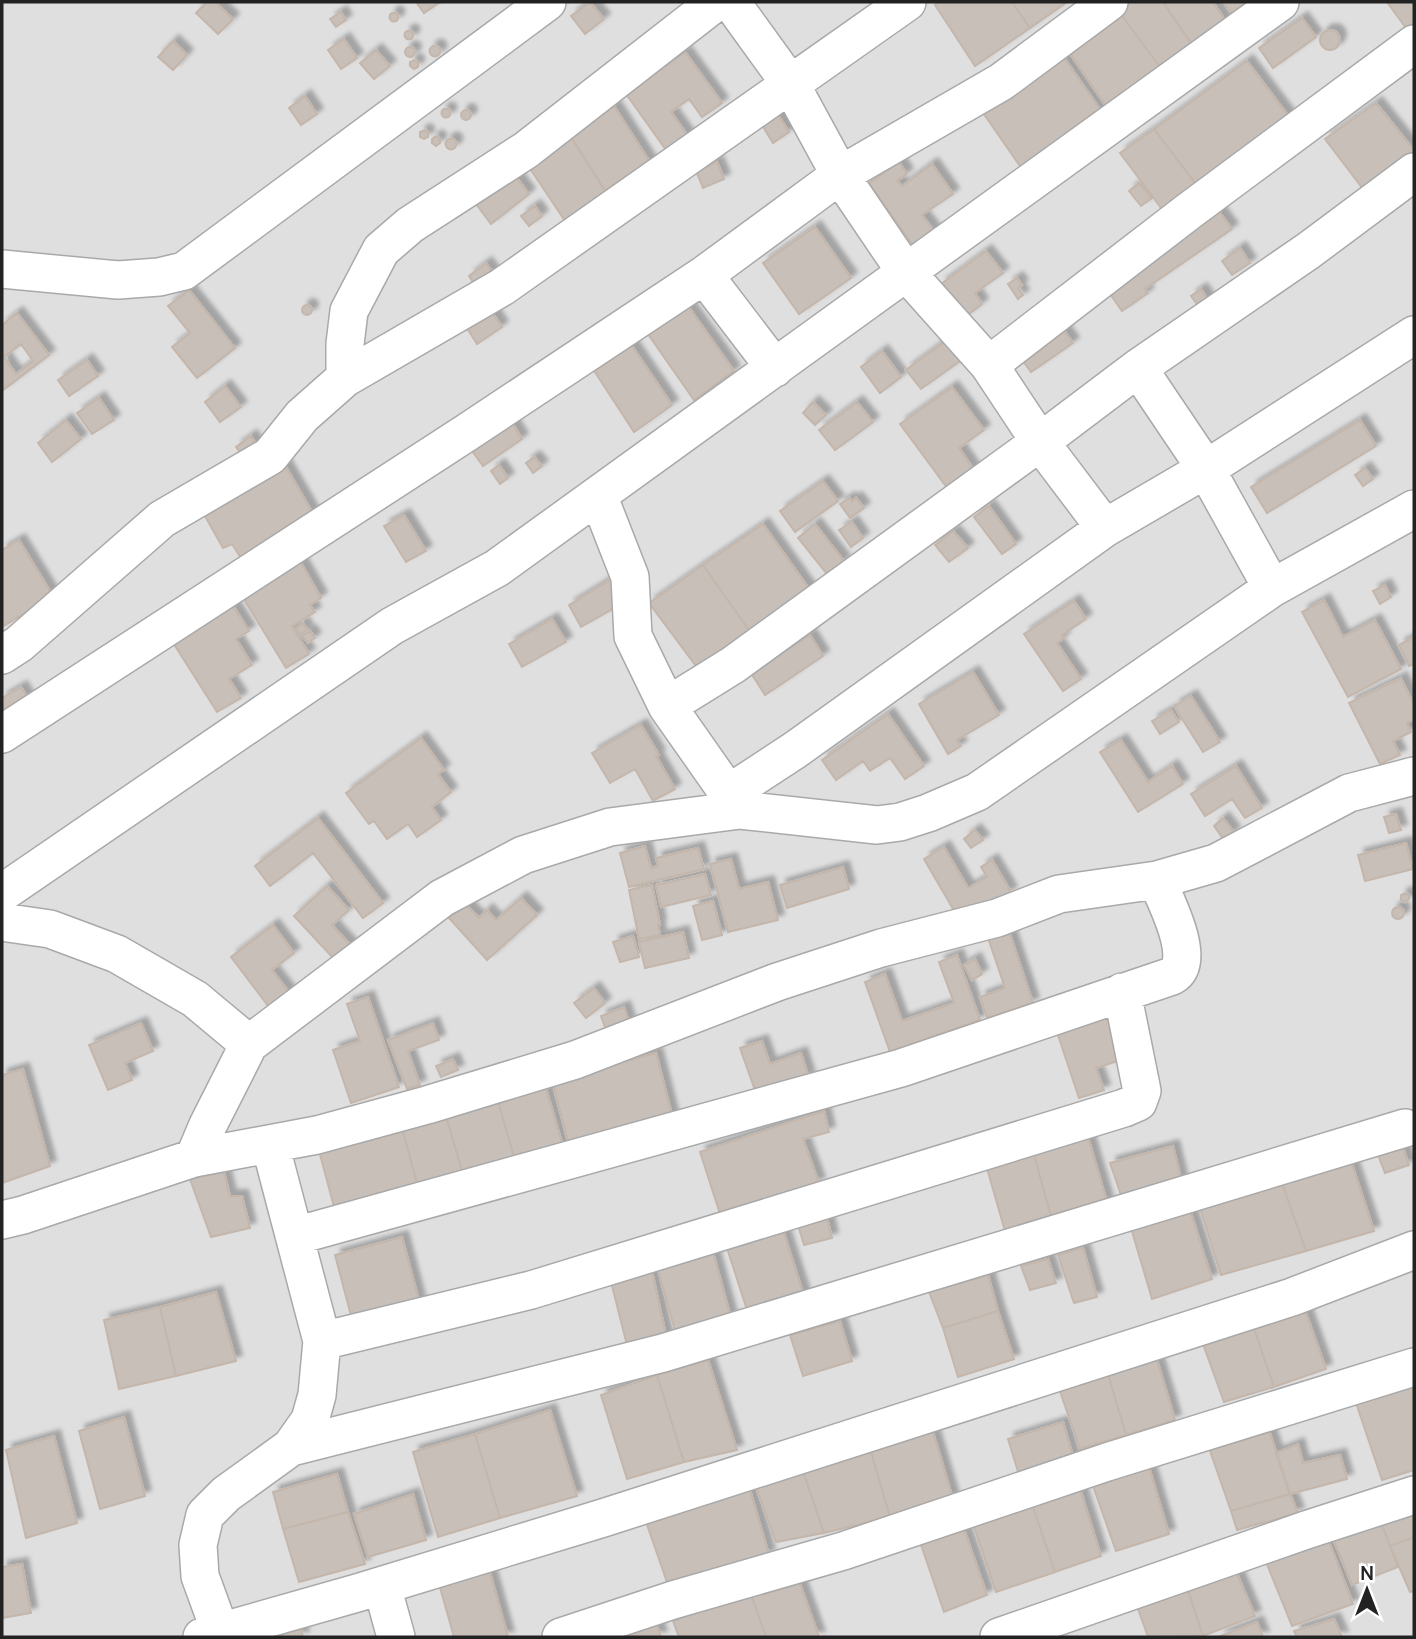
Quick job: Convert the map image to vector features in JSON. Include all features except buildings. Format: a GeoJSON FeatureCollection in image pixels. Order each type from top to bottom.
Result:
{"type":"FeatureCollection","features":[{"type":"Feature","properties":{"kind":"street"},"geometry":{"type":"LineString","coordinates":[[2,269],[118,280],[159,277],[184,271],[547,2]]}},
{"type":"Feature","properties":{"kind":"street"},"geometry":{"type":"LineString","coordinates":[[345,378],[349,311],[380,250],[410,225],[526,150],[716,2]]}},
{"type":"Feature","properties":{"kind":"street"},"geometry":{"type":"LineString","coordinates":[[731,2],[791,85],[840,175],[905,271],[989,365],[1040,442],[1105,528]]}},
{"type":"Feature","properties":{"kind":"street"},"geometry":{"type":"LineString","coordinates":[[2,655],[19,644],[162,520],[270,456],[302,416],[345,378],[502,286],[906,2]]}},
{"type":"Feature","properties":{"kind":"street"},"geometry":{"type":"LineString","coordinates":[[2,734],[704,275],[840,175],[1001,82],[1109,2]]}},
{"type":"Feature","properties":{"kind":"street"},"geometry":{"type":"LineString","coordinates":[[2,893],[392,626],[498,568],[1280,2]]}},
{"type":"Feature","properties":{"kind":"street"},"geometry":{"type":"LineString","coordinates":[[989,365],[1414,44]]}},
{"type":"Feature","properties":{"kind":"street"},"geometry":{"type":"LineString","coordinates":[[667,706],[733,665],[1138,368],[1298,258],[1414,172]]}},
{"type":"Feature","properties":{"kind":"street"},"geometry":{"type":"LineString","coordinates":[[704,275],[775,368]]}},
{"type":"Feature","properties":{"kind":"street"},"geometry":{"type":"LineString","coordinates":[[734,802],[795,750],[1105,528],[1409,348]]}},
{"type":"Feature","properties":{"kind":"street"},"geometry":{"type":"LineString","coordinates":[[1138,368],[1206,469],[1272,587]]}},
{"type":"Feature","properties":{"kind":"street"},"geometry":{"type":"LineString","coordinates":[[598,495],[630,577],[633,636],[667,706],[734,802]]}},
{"type":"Feature","properties":{"kind":"street"},"geometry":{"type":"LineString","coordinates":[[194,1158],[249,1044],[442,898],[523,855],[610,827],[734,802],[877,825],[900,822],[928,813],[976,792],[1272,587],[1414,509]]}},
{"type":"Feature","properties":{"kind":"street"},"geometry":{"type":"LineString","coordinates":[[2,1220],[194,1158],[317,1135],[575,1060],[777,982],[881,948],[997,919],[1059,894],[1157,880],[1216,863],[1349,793],[1414,776]]}},
{"type":"Feature","properties":{"kind":"street"},"geometry":{"type":"LineString","coordinates":[[295,1236],[901,1069],[1172,976],[1178,973],[1180,967],[1181,943],[1157,880]]}},
{"type":"Feature","properties":{"kind":"street"},"geometry":{"type":"LineString","coordinates":[[2,922],[50,929],[117,954],[195,999],[249,1044]]}},
{"type":"Feature","properties":{"kind":"street"},"geometry":{"type":"LineString","coordinates":[[322,1340],[531,1290],[1138,1102],[1142,1091],[1122,992]]}},
{"type":"Feature","properties":{"kind":"street"},"geometry":{"type":"LineString","coordinates":[[291,1447],[663,1353],[1405,1128]]}},
{"type":"Feature","properties":{"kind":"street"},"geometry":{"type":"LineString","coordinates":[[270,1144],[322,1340],[317,1395],[310,1420],[291,1447],[226,1494],[205,1515],[198,1545],[200,1576],[211,1634],[382,1586],[590,1522],[1279,1301],[1414,1250]]}},
{"type":"Feature","properties":{"kind":"street"},"geometry":{"type":"LineString","coordinates":[[561,1637],[673,1600],[843,1551],[1107,1462],[1414,1367]]}},
{"type":"Feature","properties":{"kind":"street"},"geometry":{"type":"LineString","coordinates":[[999,1637],[1414,1494]]}},
{"type":"Feature","properties":{"kind":"street"},"geometry":{"type":"LineString","coordinates":[[382,1586],[396,1637]]}},
{"type":"Feature","properties":{"kind":"shaded area"},"geometry":{"type":"Polygon","coordinates":[[[2,2],[1414,2],[1414,1637],[2,1637],[2,2]]]}}]}
